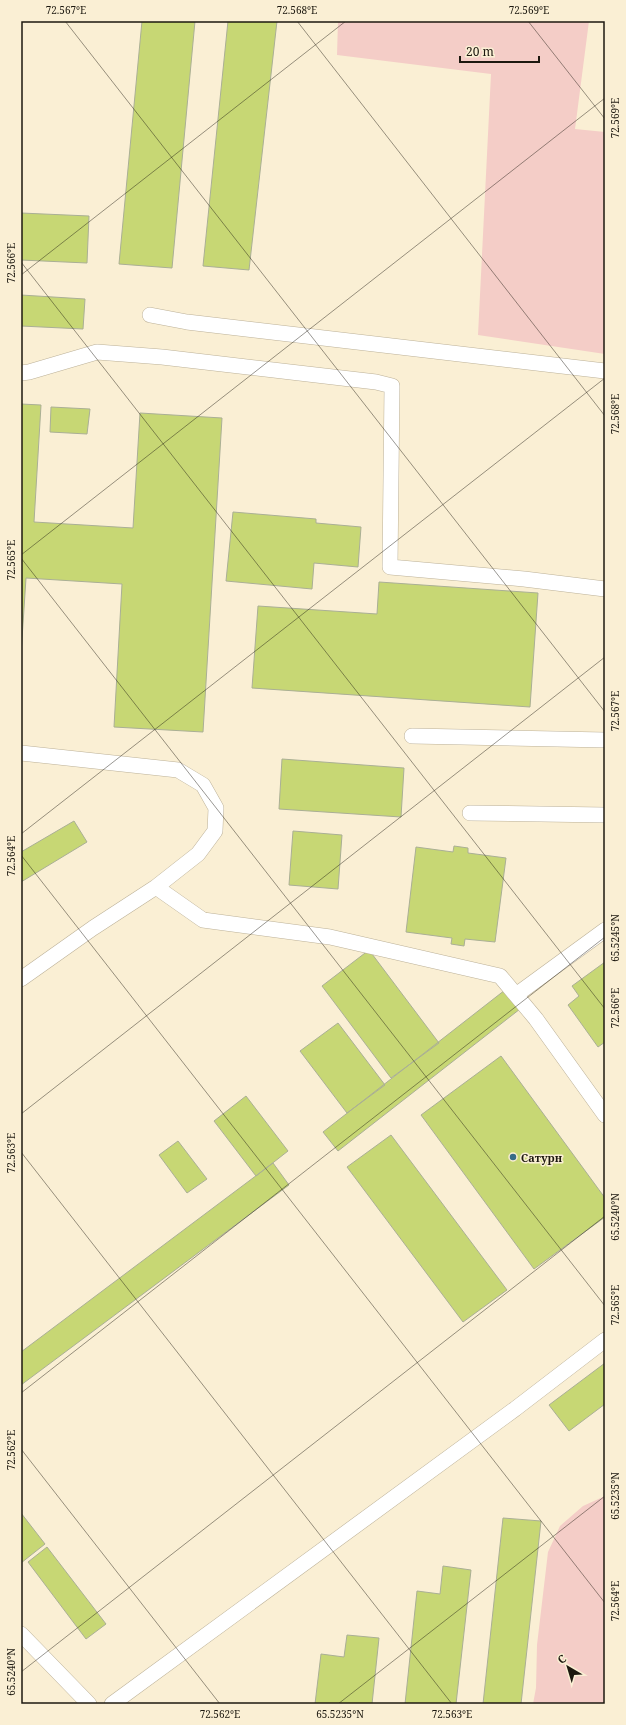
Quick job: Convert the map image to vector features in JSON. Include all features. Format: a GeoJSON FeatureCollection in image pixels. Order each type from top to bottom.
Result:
{"type":"FeatureCollection","features":[{"type":"Feature","properties":{"kind":"lane"},"geometry":{"type":"LineString","coordinates":[[150,315],[187,322],[605,371]]}},
{"type":"Feature","properties":{"kind":"lane"},"geometry":{"type":"LineString","coordinates":[[21,373],[97,352],[178,358],[376,382],[392,386],[390,567],[605,589]]}},
{"type":"Feature","properties":{"kind":"lane"},"geometry":{"type":"LineString","coordinates":[[412,736],[605,740]]}},
{"type":"Feature","properties":{"kind":"lane"},"geometry":{"type":"LineString","coordinates":[[21,753],[178,770],[203,785],[216,808],[215,831],[198,854],[156,887],[93,928],[21,979]]}},
{"type":"Feature","properties":{"kind":"lane"},"geometry":{"type":"LineString","coordinates":[[470,813],[605,815]]}},
{"type":"Feature","properties":{"kind":"lane"},"geometry":{"type":"LineString","coordinates":[[156,887],[203,920],[330,937],[500,976],[536,1019],[604,1111]]}},
{"type":"Feature","properties":{"kind":"lane"},"geometry":{"type":"LineString","coordinates":[[516,995],[605,930]]}},
{"type":"Feature","properties":{"kind":"lane"},"geometry":{"type":"LineString","coordinates":[[112,1704],[515,1409],[605,1340]]}},
{"type":"Feature","properties":{"kind":"lane"},"geometry":{"type":"LineString","coordinates":[[21,1634],[89,1704]]}},
{"type":"Feature","properties":{"kind":"shaded area"},"geometry":{"type":"Polygon","coordinates":[[[338,21],[589,21],[575,129],[605,132],[605,354],[478,335],[491,74],[337,55],[338,21]]]}},
{"type":"Feature","properties":{"kind":"shaded area"},"geometry":{"type":"Polygon","coordinates":[[[605,1496],[605,1704],[533,1704],[536,1688],[537,1645],[548,1552],[560,1526],[583,1506],[605,1496]]]}},
{"type":"Feature","properties":{"kind":"building"},"geometry":{"type":"Polygon","coordinates":[[[142,21],[195,21],[172,268],[119,264],[142,21]]]}},
{"type":"Feature","properties":{"kind":"building"},"geometry":{"type":"Polygon","coordinates":[[[228,21],[277,21],[249,270],[203,266],[228,21]]]}},
{"type":"Feature","properties":{"kind":"building"},"geometry":{"type":"Polygon","coordinates":[[[21,213],[89,216],[87,263],[21,260],[21,213]]]}},
{"type":"Feature","properties":{"kind":"building"},"geometry":{"type":"Polygon","coordinates":[[[21,295],[85,299],[83,329],[21,326],[21,295]]]}},
{"type":"Feature","properties":{"kind":"building"},"geometry":{"type":"Polygon","coordinates":[[[21,404],[41,405],[34,522],[133,528],[140,413],[222,418],[203,732],[114,727],[122,584],[26,578],[21,654],[21,404]]]}},
{"type":"Feature","properties":{"kind":"building"},"geometry":{"type":"Polygon","coordinates":[[[51,407],[90,409],[87,434],[50,432],[51,407]]]}},
{"type":"Feature","properties":{"kind":"building"},"geometry":{"type":"Polygon","coordinates":[[[233,512],[316,519],[316,523],[361,527],[358,567],[314,563],[312,589],[226,581],[233,512]]]}},
{"type":"Feature","properties":{"kind":"building"},"geometry":{"type":"Polygon","coordinates":[[[379,582],[538,593],[530,707],[252,688],[258,606],[377,614],[379,582]]]}},
{"type":"Feature","properties":{"kind":"building"},"geometry":{"type":"Polygon","coordinates":[[[282,759],[404,768],[401,817],[279,809],[282,759]]]}},
{"type":"Feature","properties":{"kind":"building"},"geometry":{"type":"Polygon","coordinates":[[[74,821],[87,842],[21,882],[21,852],[74,821]]]}},
{"type":"Feature","properties":{"kind":"building"},"geometry":{"type":"Polygon","coordinates":[[[293,831],[342,835],[338,889],[289,885],[293,831]]]}},
{"type":"Feature","properties":{"kind":"building"},"geometry":{"type":"Polygon","coordinates":[[[454,846],[468,848],[468,853],[506,858],[495,942],[465,939],[464,946],[451,944],[452,938],[406,932],[416,847],[453,852],[454,846]]]}},
{"type":"Feature","properties":{"kind":"building"},"geometry":{"type":"Polygon","coordinates":[[[369,950],[439,1043],[391,1078],[322,986],[369,950]]]}},
{"type":"Feature","properties":{"kind":"building"},"geometry":{"type":"Polygon","coordinates":[[[605,962],[605,1042],[598,1047],[568,1005],[579,996],[572,986],[605,962]]]}},
{"type":"Feature","properties":{"kind":"building"},"geometry":{"type":"Polygon","coordinates":[[[505,990],[520,1009],[338,1151],[323,1132],[505,990]]]}},
{"type":"Feature","properties":{"kind":"building"},"geometry":{"type":"Polygon","coordinates":[[[338,1023],[385,1085],[347,1113],[300,1051],[338,1023]]]}},
{"type":"Feature","properties":{"kind":"building","name":"Сатурн"},"geometry":{"type":"Polygon","coordinates":[[[501,1056],[605,1198],[605,1217],[534,1269],[421,1115],[501,1056]]]}},
{"type":"Feature","properties":{"kind":"building"},"geometry":{"type":"Polygon","coordinates":[[[246,1096],[288,1151],[256,1176],[214,1121],[246,1096]]]}},
{"type":"Feature","properties":{"kind":"building"},"geometry":{"type":"Polygon","coordinates":[[[391,1135],[507,1290],[463,1322],[347,1167],[391,1135]]]}},
{"type":"Feature","properties":{"kind":"building"},"geometry":{"type":"Polygon","coordinates":[[[178,1141],[207,1179],[187,1193],[159,1155],[178,1141]]]}},
{"type":"Feature","properties":{"kind":"building"},"geometry":{"type":"Polygon","coordinates":[[[273,1163],[289,1185],[21,1385],[21,1352],[273,1163]]]}},
{"type":"Feature","properties":{"kind":"building"},"geometry":{"type":"Polygon","coordinates":[[[605,1363],[605,1404],[569,1431],[549,1405],[605,1363]]]}},
{"type":"Feature","properties":{"kind":"building"},"geometry":{"type":"Polygon","coordinates":[[[21,1513],[45,1544],[21,1563],[21,1513]]]}},
{"type":"Feature","properties":{"kind":"building"},"geometry":{"type":"Polygon","coordinates":[[[503,1518],[541,1521],[521,1704],[483,1704],[503,1518]]]}},
{"type":"Feature","properties":{"kind":"building"},"geometry":{"type":"Polygon","coordinates":[[[47,1547],[106,1624],[86,1639],[28,1562],[47,1547]]]}},
{"type":"Feature","properties":{"kind":"building"},"geometry":{"type":"Polygon","coordinates":[[[443,1566],[471,1570],[456,1704],[405,1704],[417,1591],[440,1594],[443,1566]]]}},
{"type":"Feature","properties":{"kind":"building"},"geometry":{"type":"Polygon","coordinates":[[[347,1635],[379,1638],[372,1704],[315,1704],[321,1654],[344,1657],[347,1635]]]}},
{"type":"Feature","properties":{"kind":"place","name":"Сатурн"},"geometry":{"type":"Point","coordinates":[513,1157]}}]}
